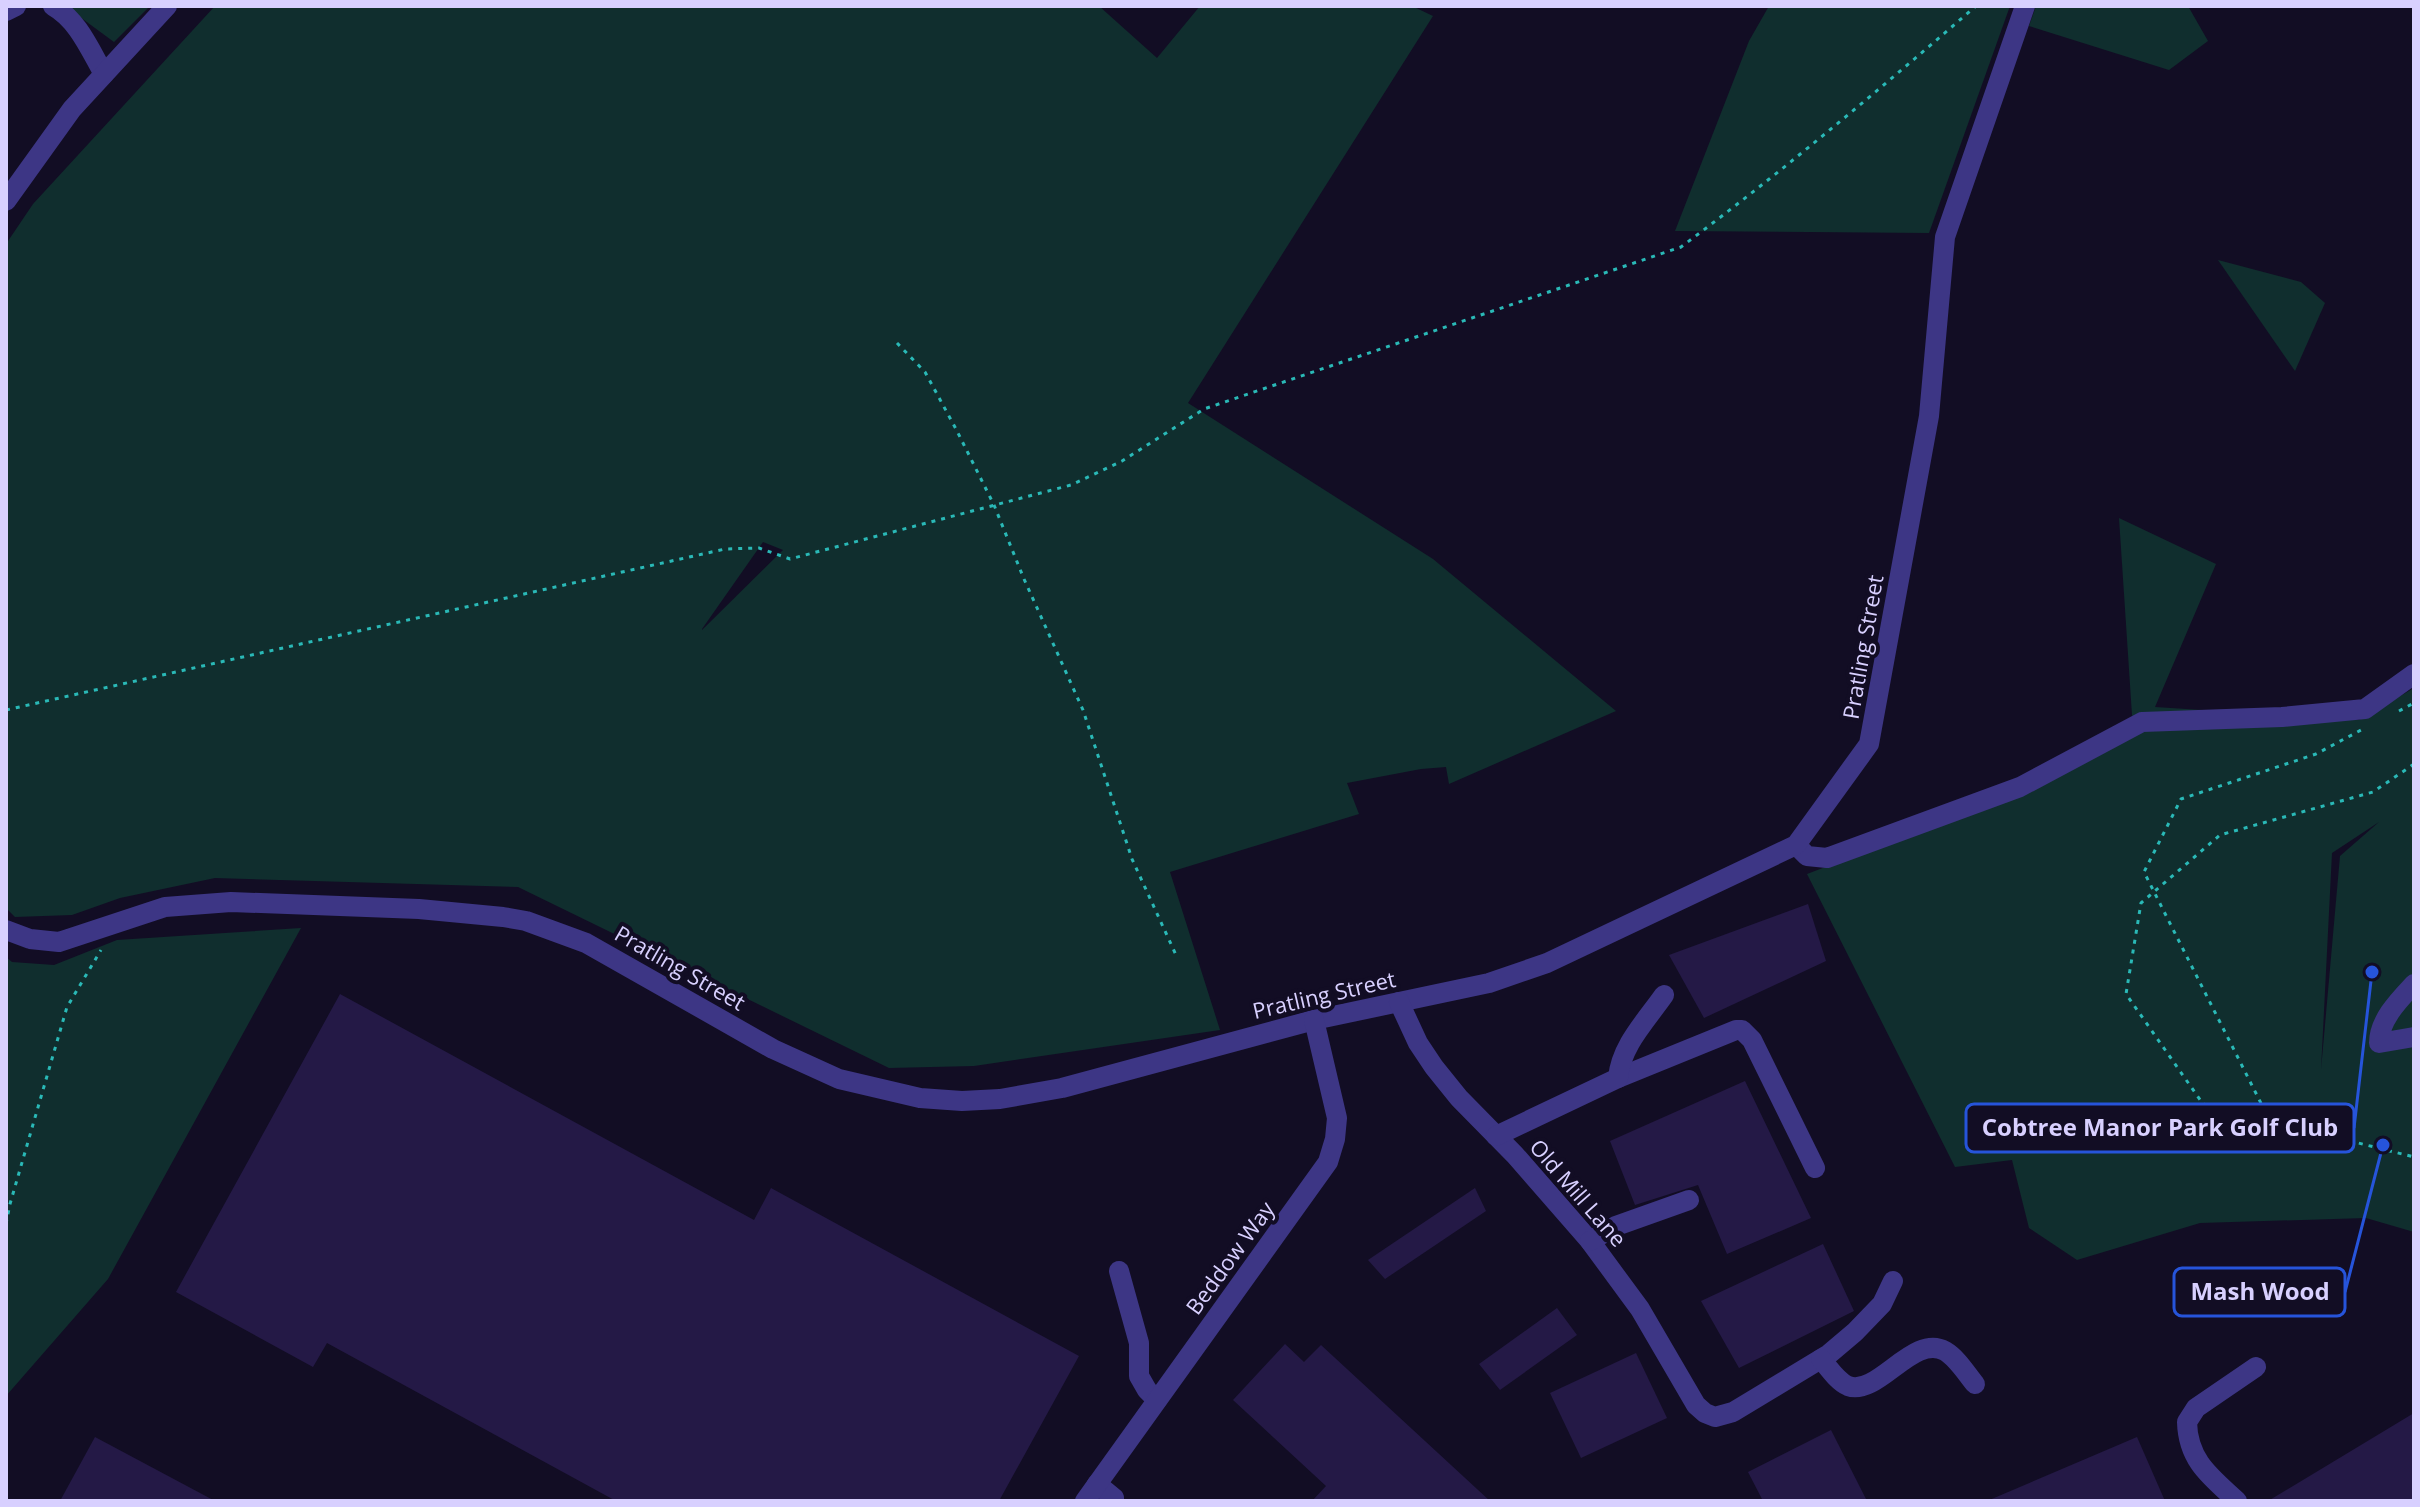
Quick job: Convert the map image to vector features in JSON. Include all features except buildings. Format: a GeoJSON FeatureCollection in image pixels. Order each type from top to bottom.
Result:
{"type":"FeatureCollection","features":[{"type":"Feature","properties":{"kind":"street"},"geometry":{"type":"LineString","coordinates":[[6,11],[16,6]]}},
{"type":"Feature","properties":{"kind":"street"},"geometry":{"type":"LineString","coordinates":[[53,6],[65,13],[80,33],[104,74]]}},
{"type":"Feature","properties":{"kind":"street"},"geometry":{"type":"LineString","coordinates":[[6,201],[72,109],[167,6]]}},
{"type":"Feature","properties":{"kind":"street","name":"Pratling Street"},"geometry":{"type":"LineString","coordinates":[[6,930],[30,939],[59,942],[165,907],[231,902],[472,912],[526,921],[586,943],[806,1066],[839,1079],[920,1098],[962,1101],[1031,1095],[1314,1020],[1489,983],[1547,963],[1796,845],[1869,744],[1929,416],[1945,237],[2025,6]]}},
{"type":"Feature","properties":{"kind":"street"},"geometry":{"type":"LineString","coordinates":[[1796,845],[1807,856],[1827,858],[2020,787],[2142,722],[2282,717],[2365,709],[2414,674]]}},
{"type":"Feature","properties":{"kind":"street"},"geometry":{"type":"LineString","coordinates":[[2414,984],[2390,1011],[2379,1043],[2414,1037]]}},
{"type":"Feature","properties":{"kind":"street"},"geometry":{"type":"LineString","coordinates":[[1618,1078],[1625,1049],[1664,995]]}},
{"type":"Feature","properties":{"kind":"street","name":"Old Mill Lane"},"geometry":{"type":"LineString","coordinates":[[1399,1002],[1418,1043],[1434,1067],[1590,1241],[1640,1309],[1688,1393],[1705,1413],[1715,1417],[1733,1412],[1821,1359]]}},
{"type":"Feature","properties":{"kind":"street","name":"Beddow Way"},"geometry":{"type":"LineString","coordinates":[[1091,1493],[1328,1162],[1337,1118],[1314,1020]]}},
{"type":"Feature","properties":{"kind":"street"},"geometry":{"type":"LineString","coordinates":[[1496,1136],[1618,1078],[1742,1030],[1752,1040],[1815,1168]]}},
{"type":"Feature","properties":{"kind":"street"},"geometry":{"type":"LineString","coordinates":[[1590,1241],[1616,1226],[1689,1200]]}},
{"type":"Feature","properties":{"kind":"street"},"geometry":{"type":"LineString","coordinates":[[1119,1271],[1139,1343],[1139,1376],[1157,1400]]}},
{"type":"Feature","properties":{"kind":"street"},"geometry":{"type":"LineString","coordinates":[[1893,1281],[1882,1304],[1855,1332],[1821,1359],[1843,1383],[1852,1388],[1865,1385],[1933,1347],[1951,1355],[1975,1384]]}},
{"type":"Feature","properties":{"kind":"street"},"geometry":{"type":"LineString","coordinates":[[2237,1501],[2200,1466],[2190,1443],[2187,1422],[2196,1408],[2256,1367]]}},
{"type":"Feature","properties":{"kind":"street"},"geometry":{"type":"LineString","coordinates":[[1091,1493],[1114,1498],[1114,1501]]}},
{"type":"Feature","properties":{"kind":"path"},"geometry":{"type":"LineString","coordinates":[[6,710],[725,549],[759,548],[790,559],[1071,485],[1122,461],[1204,409],[1681,247],[1845,117],[1976,6]]}},
{"type":"Feature","properties":{"kind":"path"},"geometry":{"type":"LineString","coordinates":[[897,343],[925,372],[994,505],[1083,710],[1132,859],[1176,955]]}},
{"type":"Feature","properties":{"kind":"path"},"geometry":{"type":"LineString","coordinates":[[2400,711],[2414,703]]}},
{"type":"Feature","properties":{"kind":"path"},"geometry":{"type":"LineString","coordinates":[[2270,1121],[2144,872],[2181,799],[2316,754],[2372,725]]}},
{"type":"Feature","properties":{"kind":"path"},"geometry":{"type":"LineString","coordinates":[[2414,764],[2373,792],[2220,835],[2141,903],[2126,994],[2203,1104],[2414,1157]]}},
{"type":"Feature","properties":{"kind":"path"},"geometry":{"type":"LineString","coordinates":[[6,1224],[67,1007],[116,925]]}},
{"type":"Feature","properties":{"kind":"green space"},"geometry":{"type":"Polygon","coordinates":[[[65,6],[150,6],[114,42],[65,6]]]}},
{"type":"Feature","properties":{"kind":"green space"},"geometry":{"type":"Polygon","coordinates":[[[215,6],[1099,6],[1157,58],[1200,6],[1412,6],[1433,16],[1188,403],[1433,559],[1616,711],[1449,784],[1446,767],[1347,783],[1359,814],[1170,872],[1220,1030],[974,1066],[889,1068],[518,887],[215,878],[120,898],[72,915],[15,917],[6,908],[6,244],[33,204],[215,6]],[[763,542],[702,630],[783,550],[763,542]]]}},
{"type":"Feature","properties":{"kind":"green space"},"geometry":{"type":"Polygon","coordinates":[[[1769,6],[2010,6],[1929,233],[1675,231],[1749,41],[1769,6]]]}},
{"type":"Feature","properties":{"kind":"green space"},"geometry":{"type":"Polygon","coordinates":[[[2036,6],[2188,6],[2208,41],[2169,70],[2029,26],[2036,6]]]}},
{"type":"Feature","properties":{"kind":"green space"},"geometry":{"type":"Polygon","coordinates":[[[2218,260],[2301,282],[2325,303],[2295,371],[2218,260]]]}},
{"type":"Feature","properties":{"kind":"green space"},"geometry":{"type":"Polygon","coordinates":[[[2119,518],[2216,564],[2155,707],[2359,720],[2414,688],[2414,1232],[2366,1218],[2200,1223],[2077,1260],[2029,1228],[2012,1160],[1955,1167],[1807,874],[2034,787],[2141,732],[2132,715],[2119,518]],[[2379,822],[2332,853],[2321,1070],[2340,856],[2379,822]]]}},
{"type":"Feature","properties":{"kind":"green space"},"geometry":{"type":"Polygon","coordinates":[[[301,928],[108,1279],[6,1396],[6,957],[12,962],[54,965],[117,940],[301,928]]]}},
{"type":"Feature","properties":{"kind":"place","name":"Cobtree Manor Park Golf Club"},"geometry":{"type":"Point","coordinates":[2372,972]}},
{"type":"Feature","properties":{"kind":"place","name":"Mash Wood"},"geometry":{"type":"Point","coordinates":[2383,1145]}}]}
